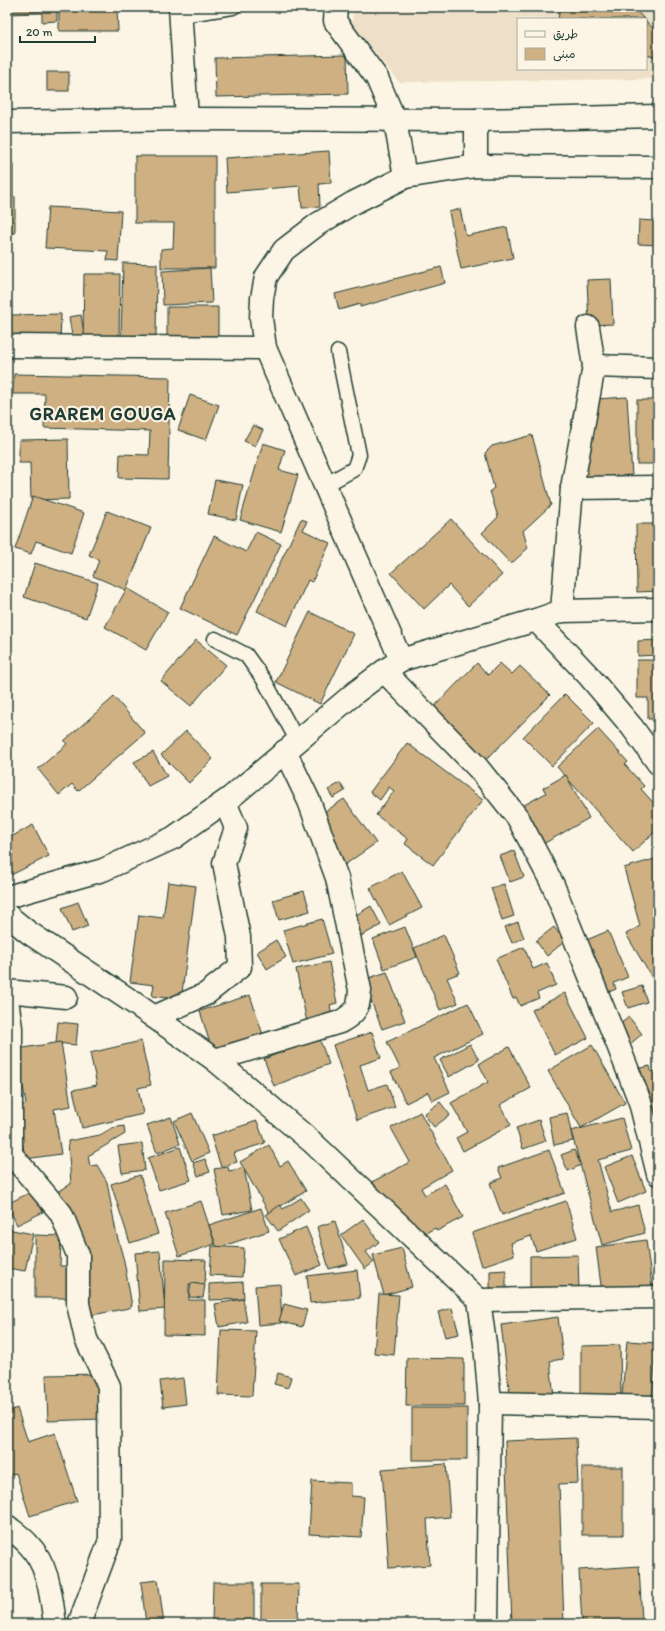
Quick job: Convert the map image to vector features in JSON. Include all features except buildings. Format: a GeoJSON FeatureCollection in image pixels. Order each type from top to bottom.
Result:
{"type":"FeatureCollection","features":[{"type":"Feature","properties":{"kind":"street"},"geometry":{"type":"LineString","coordinates":[[336,7],[335,21],[377,78],[395,121],[405,177]]}},
{"type":"Feature","properties":{"kind":"street"},"geometry":{"type":"LineString","coordinates":[[180,11],[187,119]]}},
{"type":"Feature","properties":{"kind":"street"},"geometry":{"type":"LineString","coordinates":[[7,122],[187,119],[395,121],[658,116]]}},
{"type":"Feature","properties":{"kind":"street"},"geometry":{"type":"LineString","coordinates":[[476,120],[476,166]]}},
{"type":"Feature","properties":{"kind":"street"},"geometry":{"type":"LineString","coordinates":[[658,167],[476,166],[405,177],[353,203],[318,224],[284,250],[266,277],[262,298],[261,318],[265,348],[325,485],[392,665],[518,818],[553,885],[640,1102],[658,1174]]}},
{"type":"Feature","properties":{"kind":"street"},"geometry":{"type":"LineString","coordinates":[[562,611],[572,488],[594,366],[588,328]]}},
{"type":"Feature","properties":{"kind":"street"},"geometry":{"type":"LineString","coordinates":[[7,346],[265,348]]}},
{"type":"Feature","properties":{"kind":"street"},"geometry":{"type":"LineString","coordinates":[[594,366],[658,368]]}},
{"type":"Feature","properties":{"kind":"street"},"geometry":{"type":"LineString","coordinates":[[572,488],[658,487]]}},
{"type":"Feature","properties":{"kind":"street"},"geometry":{"type":"LineString","coordinates":[[7,898],[103,870],[173,838],[225,802],[291,746],[392,665],[562,611],[658,609]]}},
{"type":"Feature","properties":{"kind":"street"},"geometry":{"type":"LineString","coordinates":[[536,620],[588,675],[632,727],[658,763]]}},
{"type":"Feature","properties":{"kind":"street"},"geometry":{"type":"LineString","coordinates":[[215,1060],[340,1022],[352,1015],[359,1004],[360,990],[337,878],[291,746]]}},
{"type":"Feature","properties":{"kind":"street"},"geometry":{"type":"LineString","coordinates":[[154,1017],[206,994],[240,967],[239,937],[224,863],[236,828],[225,802]]}},
{"type":"Feature","properties":{"kind":"street"},"geometry":{"type":"LineString","coordinates":[[7,915],[28,932],[215,1060],[312,1142],[480,1300],[490,1403],[487,1624]]}},
{"type":"Feature","properties":{"kind":"street"},"geometry":{"type":"LineString","coordinates":[[7,991],[66,996]]}},
{"type":"Feature","properties":{"kind":"street"},"geometry":{"type":"LineString","coordinates":[[7,999],[11,1028],[11,1154],[61,1213],[78,1255],[78,1304],[86,1339],[109,1386],[110,1540],[79,1624]]}},
{"type":"Feature","properties":{"kind":"street"},"geometry":{"type":"LineString","coordinates":[[480,1300],[658,1297]]}},
{"type":"Feature","properties":{"kind":"street"},"geometry":{"type":"LineString","coordinates":[[490,1403],[658,1407]]}},
{"type":"Feature","properties":{"kind":"street"},"geometry":{"type":"LineString","coordinates":[[7,1526],[29,1545],[44,1568],[51,1593],[55,1624]]}},
{"type":"Feature","properties":{"kind":"lane"},"geometry":{"type":"LineString","coordinates":[[180,11],[233,7]]}},
{"type":"Feature","properties":{"kind":"lane"},"geometry":{"type":"LineString","coordinates":[[325,485],[354,469],[359,455],[338,352]]}},
{"type":"Feature","properties":{"kind":"lane"},"geometry":{"type":"LineString","coordinates":[[215,639],[246,655],[264,680],[291,746]]}},
{"type":"Feature","properties":{"kind":"shaded area"},"geometry":{"type":"Polygon","coordinates":[[[353,7],[658,7],[658,79],[399,82],[352,26],[353,7]]]}},
{"type":"Feature","properties":{"kind":"district","name":"GRAREM GOUGA"},"geometry":{"type":"Point","coordinates":[103,414]}}]}
